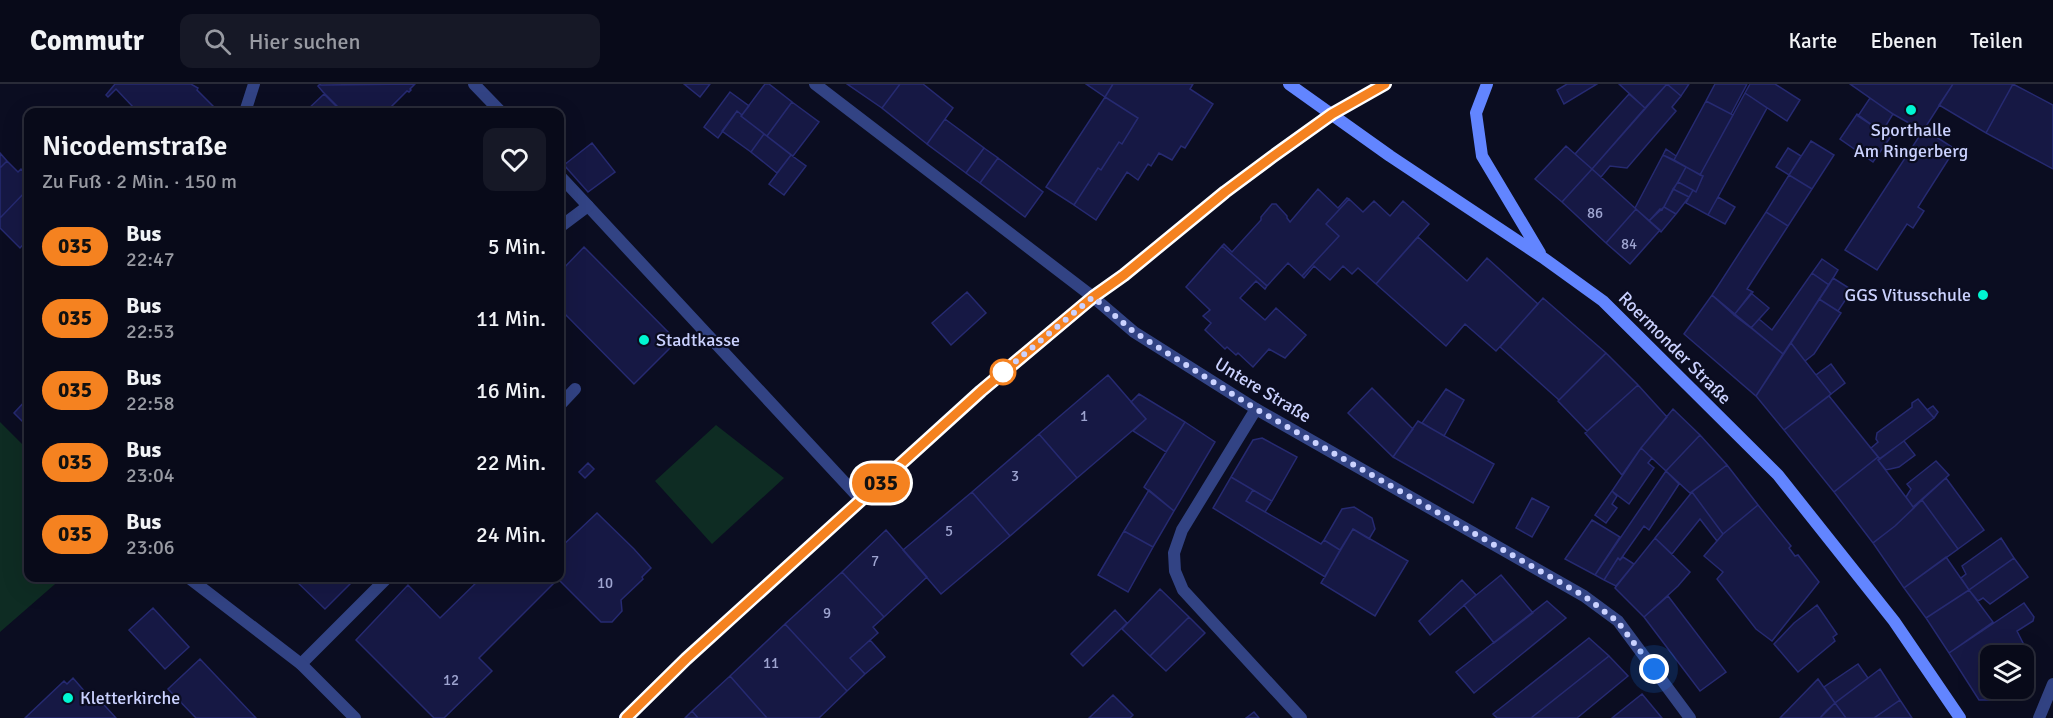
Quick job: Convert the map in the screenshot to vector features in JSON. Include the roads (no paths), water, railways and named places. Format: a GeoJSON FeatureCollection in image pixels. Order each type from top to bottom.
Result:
{"type":"FeatureCollection","features":[{"type":"Feature","properties":{"kind":"street"},"geometry":{"type":"LineString","coordinates":[[246,108],[254,84]]}},
{"type":"Feature","properties":{"kind":"street"},"geometry":{"type":"LineString","coordinates":[[474,84],[497,108]]}},
{"type":"Feature","properties":{"kind":"street","name":"Untere Straße"},"geometry":{"type":"LineString","coordinates":[[815,84],[1093,297],[1134,332],[1256,409],[1584,596],[1617,621],[1690,718]]}},
{"type":"Feature","properties":{"kind":"street","name":"Roermonder Straße"},"geometry":{"type":"LineString","coordinates":[[1289,84],[1542,257],[1603,302],[1778,475],[1894,621],[1960,718]]}},
{"type":"Feature","properties":{"kind":"street"},"geometry":{"type":"LineString","coordinates":[[626,718],[686,659],[981,391],[1093,297],[1124,275],[1225,192],[1332,114],[1385,84]]}},
{"type":"Feature","properties":{"kind":"street"},"geometry":{"type":"LineString","coordinates":[[1487,84],[1476,113],[1482,156],[1542,257]]}},
{"type":"Feature","properties":{"kind":"street"},"geometry":{"type":"LineString","coordinates":[[564,180],[861,500]]}},
{"type":"Feature","properties":{"kind":"street"},"geometry":{"type":"LineString","coordinates":[[564,224],[588,206]]}},
{"type":"Feature","properties":{"kind":"street"},"geometry":{"type":"LineString","coordinates":[[564,401],[575,389]]}},
{"type":"Feature","properties":{"kind":"street"},"geometry":{"type":"LineString","coordinates":[[1256,409],[1182,531],[1174,554],[1175,571],[1183,590],[1301,718]]}},
{"type":"Feature","properties":{"kind":"street"},"geometry":{"type":"LineString","coordinates":[[194,582],[301,664],[356,718]]}},
{"type":"Feature","properties":{"kind":"street"},"geometry":{"type":"LineString","coordinates":[[301,664],[383,582]]}},
{"type":"Feature","properties":{"kind":"street"},"geometry":{"type":"LineString","coordinates":[[2039,718],[2053,684]]}},
{"type":"Feature","properties":{"kind":"place","name":"Sporthalle Am Ringerberg"},"geometry":{"type":"Point","coordinates":[1911,110]}},
{"type":"Feature","properties":{"kind":"place","name":"GGS Vitusschule"},"geometry":{"type":"Point","coordinates":[1983,295]}},
{"type":"Feature","properties":{"kind":"place","name":"Stadtkasse"},"geometry":{"type":"Point","coordinates":[644,340]}},
{"type":"Feature","properties":{"kind":"place","name":"Kletterkirche"},"geometry":{"type":"Point","coordinates":[68,698]}}]}
